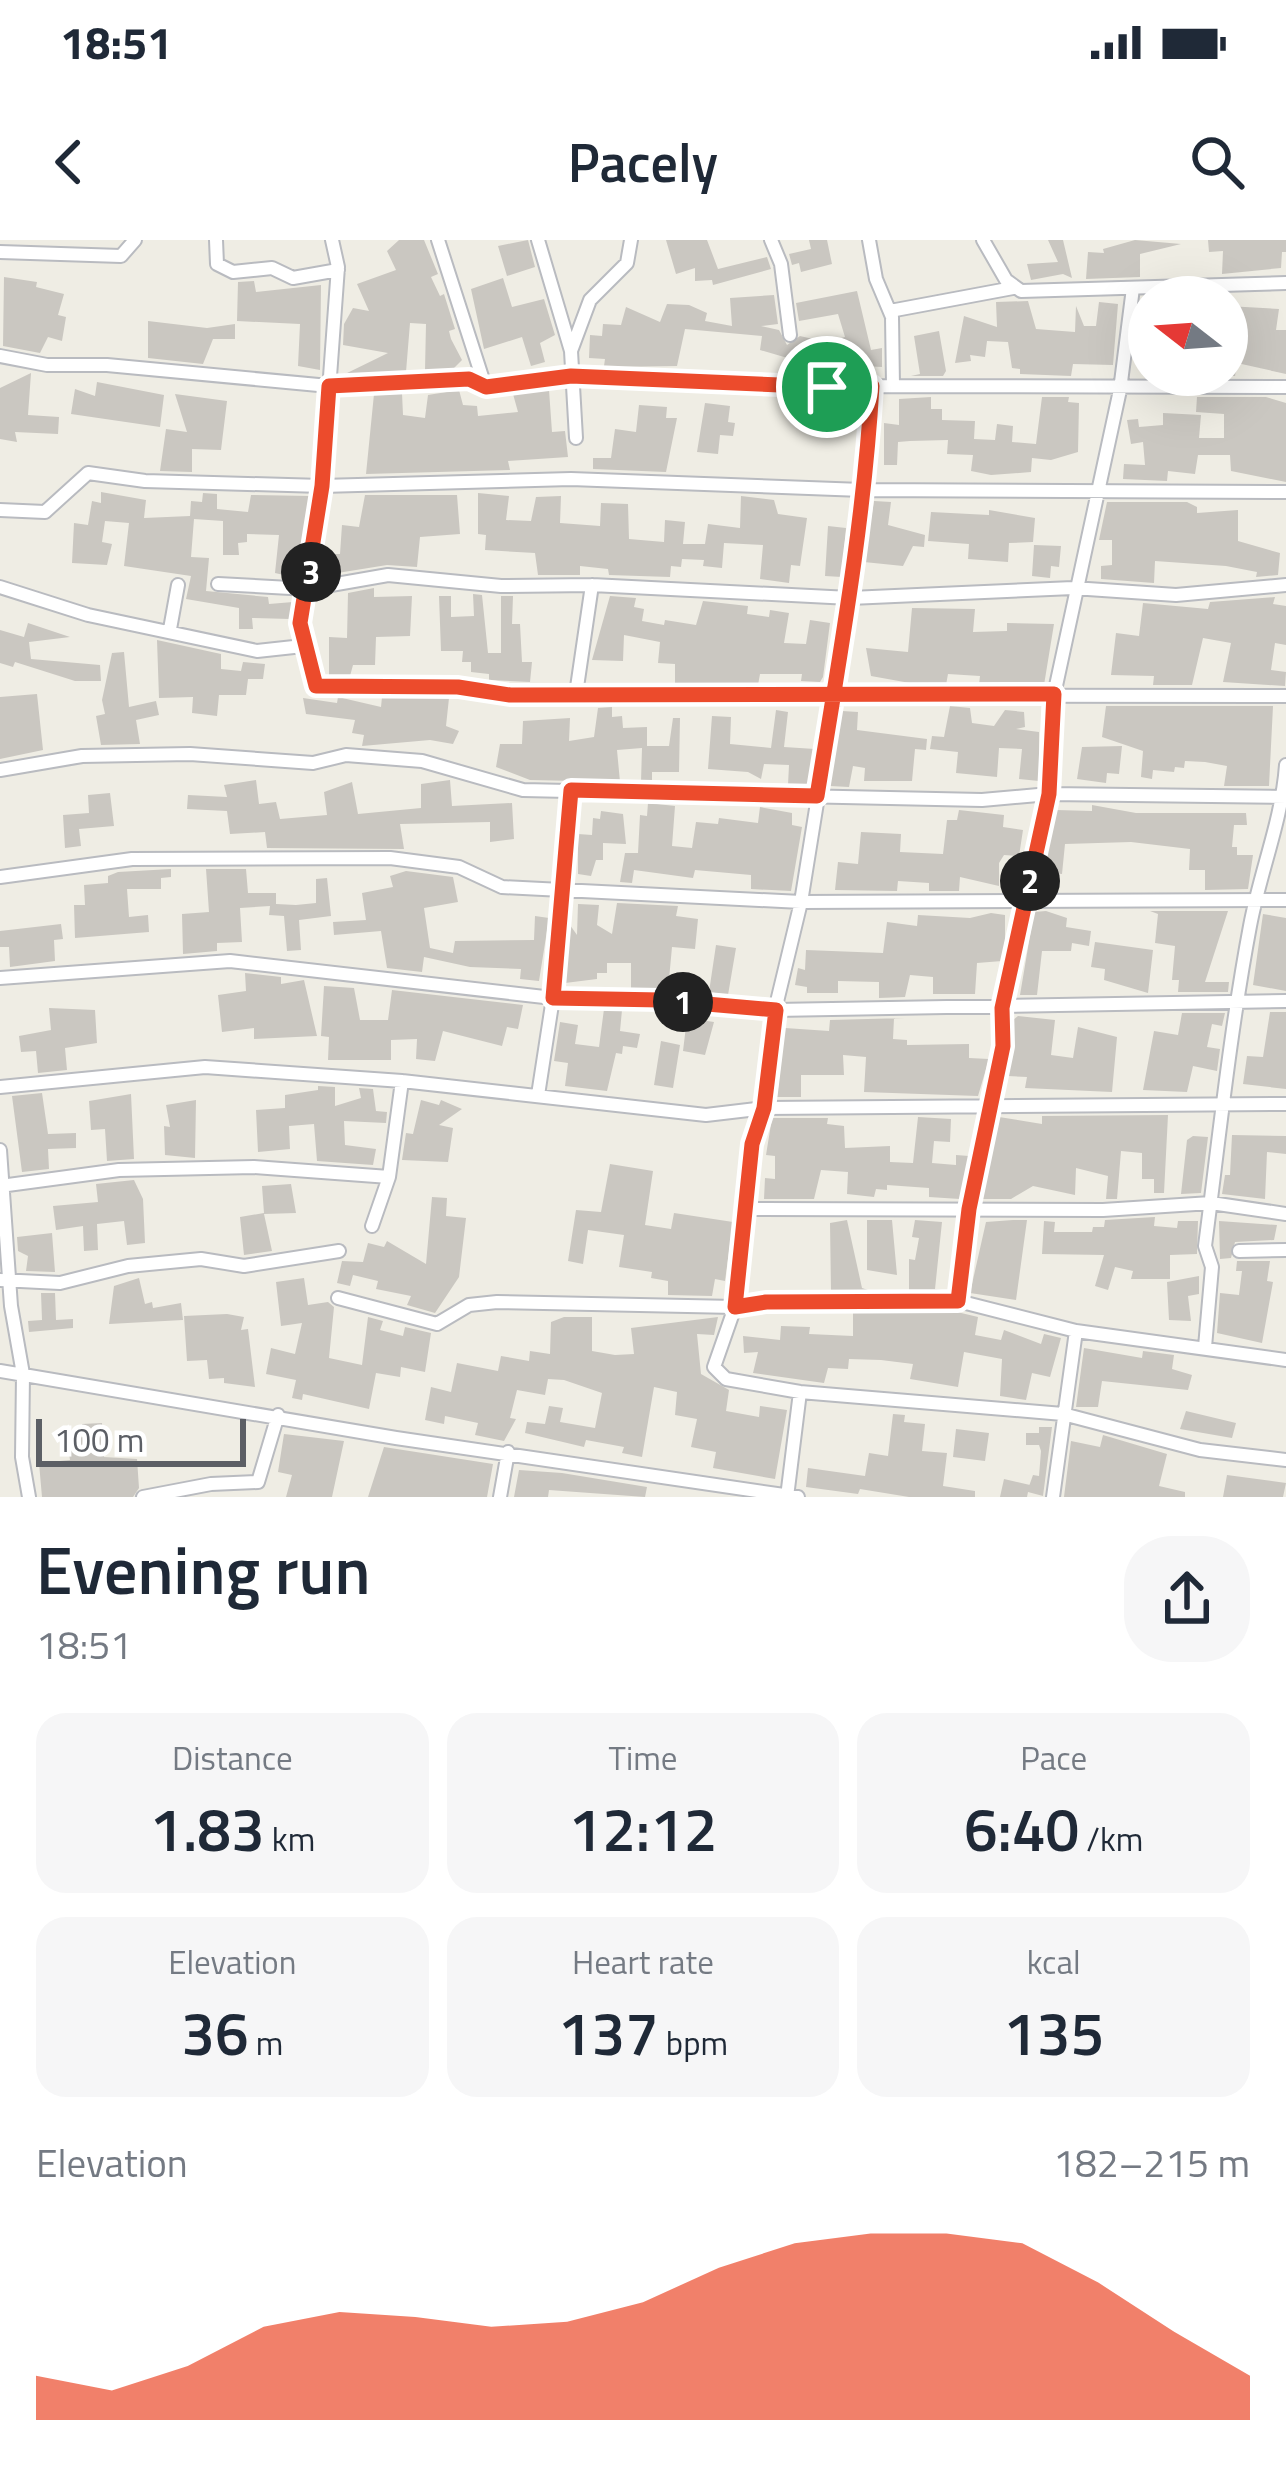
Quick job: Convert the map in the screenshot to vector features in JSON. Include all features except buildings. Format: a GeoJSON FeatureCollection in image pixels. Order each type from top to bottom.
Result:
{"type":"FeatureCollection","features":[{"type":"Feature","properties":{"kind":"street"},"geometry":{"type":"LineString","coordinates":[[120,240],[121,256]]}},
{"type":"Feature","properties":{"kind":"street"},"geometry":{"type":"LineString","coordinates":[[121,256],[135,240]]}},
{"type":"Feature","properties":{"kind":"street"},"geometry":{"type":"LineString","coordinates":[[216,240],[218,264],[233,272],[272,268],[293,278],[338,270]]}},
{"type":"Feature","properties":{"kind":"street"},"geometry":{"type":"LineString","coordinates":[[332,240],[338,270],[322,486],[300,623],[316,686],[576,694],[1286,696]]}},
{"type":"Feature","properties":{"kind":"street"},"geometry":{"type":"LineString","coordinates":[[438,240],[486,387]]}},
{"type":"Feature","properties":{"kind":"street"},"geometry":{"type":"LineString","coordinates":[[538,240],[571,351],[576,438]]}},
{"type":"Feature","properties":{"kind":"street"},"geometry":{"type":"LineString","coordinates":[[571,351],[590,300],[626,263],[631,240]]}},
{"type":"Feature","properties":{"kind":"street"},"geometry":{"type":"LineString","coordinates":[[771,240],[781,264],[790,334]]}},
{"type":"Feature","properties":{"kind":"street"},"geometry":{"type":"LineString","coordinates":[[869,240],[876,278],[890,311],[893,386]]}},
{"type":"Feature","properties":{"kind":"street"},"geometry":{"type":"LineString","coordinates":[[982,240],[1012,287]]}},
{"type":"Feature","properties":{"kind":"street"},"geometry":{"type":"LineString","coordinates":[[0,252],[121,256]]}},
{"type":"Feature","properties":{"kind":"street"},"geometry":{"type":"LineString","coordinates":[[1248,285],[1286,284]]}},
{"type":"Feature","properties":{"kind":"street"},"geometry":{"type":"LineString","coordinates":[[890,311],[1012,287],[1128,288]]}},
{"type":"Feature","properties":{"kind":"street"},"geometry":{"type":"LineString","coordinates":[[958,1301],[969,1209],[1003,1046],[1002,1008],[1049,794],[1054,694],[1073,589],[1120,390],[1128,327]]}},
{"type":"Feature","properties":{"kind":"street"},"geometry":{"type":"LineString","coordinates":[[0,356],[47,364],[107,365],[329,386],[469,379],[486,387],[571,376],[1120,390],[1286,387]]}},
{"type":"Feature","properties":{"kind":"street"},"geometry":{"type":"LineString","coordinates":[[872,386],[850,598],[801,902],[776,1010],[764,1108],[752,1144],[749,1209],[735,1307],[716,1372],[726,1379],[800,1392],[1063,1414],[1200,1450],[1286,1460]]}},
{"type":"Feature","properties":{"kind":"street"},"geometry":{"type":"LineString","coordinates":[[0,510],[45,512],[88,473],[145,481],[322,486],[571,479],[862,490],[1286,492]]}},
{"type":"Feature","properties":{"kind":"street"},"geometry":{"type":"LineString","coordinates":[[218,584],[308,589],[388,575],[481,585],[592,585],[850,598],[1073,589],[1176,595],[1286,585]]}},
{"type":"Feature","properties":{"kind":"street"},"geometry":{"type":"LineString","coordinates":[[170,629],[178,585]]}},
{"type":"Feature","properties":{"kind":"street"},"geometry":{"type":"LineString","coordinates":[[576,694],[592,585]]}},
{"type":"Feature","properties":{"kind":"street"},"geometry":{"type":"LineString","coordinates":[[0,587],[88,615],[257,651],[303,646]]}},
{"type":"Feature","properties":{"kind":"street"},"geometry":{"type":"LineString","coordinates":[[0,770],[82,756],[190,754],[313,763],[346,755],[422,761],[523,790],[982,800],[1049,794],[1285,797]]}},
{"type":"Feature","properties":{"kind":"street"},"geometry":{"type":"LineString","coordinates":[[1205,1347],[1210,1203],[1236,1001],[1255,901],[1285,797],[1286,765]]}},
{"type":"Feature","properties":{"kind":"street"},"geometry":{"type":"LineString","coordinates":[[538,1095],[553,998],[571,790]]}},
{"type":"Feature","properties":{"kind":"street"},"geometry":{"type":"LineString","coordinates":[[0,878],[132,859],[390,858],[459,867],[502,887],[801,902],[1286,900]]}},
{"type":"Feature","properties":{"kind":"street"},"geometry":{"type":"LineString","coordinates":[[0,978],[230,961],[553,998],[661,1000],[776,1010],[1286,1001]]}},
{"type":"Feature","properties":{"kind":"street"},"geometry":{"type":"LineString","coordinates":[[0,1087],[205,1067],[402,1081],[706,1115],[764,1108],[1286,1104]]}},
{"type":"Feature","properties":{"kind":"street"},"geometry":{"type":"LineString","coordinates":[[372,1226],[388,1177],[402,1081]]}},
{"type":"Feature","properties":{"kind":"street"},"geometry":{"type":"LineString","coordinates":[[0,1150],[6,1280],[23,1374],[22,1457],[29,1497]]}},
{"type":"Feature","properties":{"kind":"street"},"geometry":{"type":"LineString","coordinates":[[3,1186],[119,1170],[254,1167],[388,1177]]}},
{"type":"Feature","properties":{"kind":"street"},"geometry":{"type":"LineString","coordinates":[[749,1209],[1103,1210],[1210,1203],[1286,1214]]}},
{"type":"Feature","properties":{"kind":"street"},"geometry":{"type":"LineString","coordinates":[[1239,1251],[1286,1250]]}},
{"type":"Feature","properties":{"kind":"street"},"geometry":{"type":"LineString","coordinates":[[6,1280],[60,1283],[128,1267],[201,1258],[244,1266],[339,1251]]}},
{"type":"Feature","properties":{"kind":"street"},"geometry":{"type":"LineString","coordinates":[[338,1298],[437,1324],[469,1305],[497,1302],[735,1307],[766,1302],[958,1301],[1076,1330],[1286,1360]]}},
{"type":"Feature","properties":{"kind":"street"},"geometry":{"type":"LineString","coordinates":[[1053,1497],[1076,1330]]}},
{"type":"Feature","properties":{"kind":"street"},"geometry":{"type":"LineString","coordinates":[[0,1371],[791,1496],[800,1392]]}},
{"type":"Feature","properties":{"kind":"street"},"geometry":{"type":"LineString","coordinates":[[142,1497],[211,1484],[258,1482],[278,1415]]}},
{"type":"Feature","properties":{"kind":"street"},"geometry":{"type":"LineString","coordinates":[[500,1497],[508,1452]]}},
{"type":"Feature","properties":{"kind":"route"},"geometry":{"type":"LineString","coordinates":[[827,387],[571,376],[486,387],[469,379],[329,386],[322,486],[300,623],[316,686],[458,687],[510,695],[735,692],[833,694],[1054,694],[1049,794],[1002,1008],[1003,1046],[969,1209],[958,1301],[766,1302],[735,1307],[749,1209],[752,1144],[764,1108],[776,1010],[661,1000],[553,998],[571,790],[817,796],[833,694],[850,598],[872,386],[827,387]]}}]}
